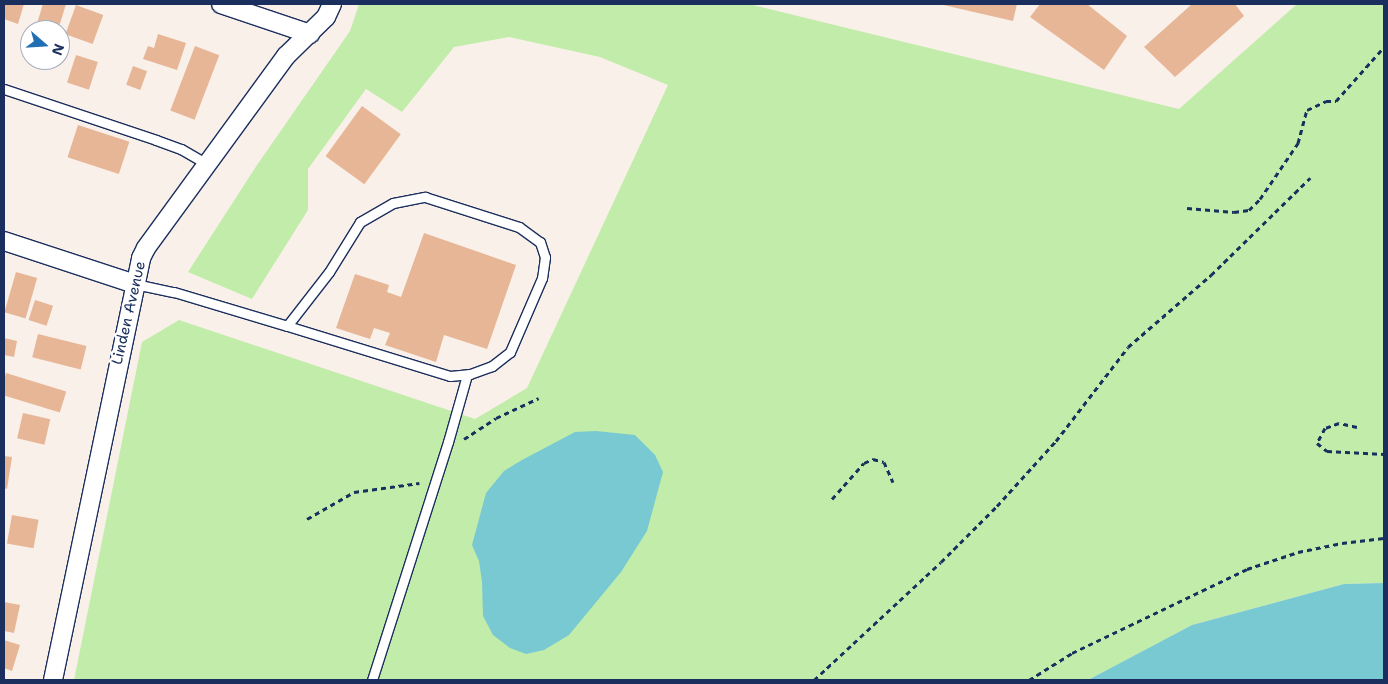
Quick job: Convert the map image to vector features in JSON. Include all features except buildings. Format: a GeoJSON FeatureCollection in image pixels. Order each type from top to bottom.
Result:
{"type":"FeatureCollection","features":[{"type":"Feature","properties":{"kind":"street"},"geometry":{"type":"LineString","coordinates":[[221,4],[310,34]]}},
{"type":"Feature","properties":{"kind":"street","name":"Linden Avenue"},"geometry":{"type":"LineString","coordinates":[[53,680],[141,258],[146,248],[286,56],[326,17],[332,4]]}},
{"type":"Feature","properties":{"kind":"street"},"geometry":{"type":"LineString","coordinates":[[4,243],[135,284]]}},
{"type":"Feature","properties":{"kind":"lane"},"geometry":{"type":"LineString","coordinates":[[4,89],[181,149],[207,164]]}},
{"type":"Feature","properties":{"kind":"lane"},"geometry":{"type":"LineString","coordinates":[[135,284],[182,294],[450,376],[467,375],[492,366],[510,352],[542,278],[545,257],[540,242],[519,227],[425,197],[393,204],[360,222],[330,272],[287,326]]}},
{"type":"Feature","properties":{"kind":"lane"},"geometry":{"type":"LineString","coordinates":[[372,680],[448,442],[467,375]]}},
{"type":"Feature","properties":{"kind":"path"},"geometry":{"type":"LineString","coordinates":[[1187,208],[1234,212],[1249,210],[1260,199],[1298,143],[1308,110],[1326,101],[1336,101],[1384,47]]}},
{"type":"Feature","properties":{"kind":"path"},"geometry":{"type":"LineString","coordinates":[[814,680],[997,506],[1056,441],[1128,348],[1211,275],[1310,178]]}},
{"type":"Feature","properties":{"kind":"path"},"geometry":{"type":"LineString","coordinates":[[1357,427],[1338,423],[1325,428],[1317,443],[1327,451],[1384,454]]}},
{"type":"Feature","properties":{"kind":"path"},"geometry":{"type":"LineString","coordinates":[[832,499],[864,463],[873,459],[884,462],[893,482]]}},
{"type":"Feature","properties":{"kind":"path"},"geometry":{"type":"LineString","coordinates":[[1029,680],[1072,653],[1247,569],[1298,552],[1342,543],[1384,538]]}},
{"type":"Feature","properties":{"kind":"green space"},"geometry":{"type":"Polygon","coordinates":[[[359,4],[749,4],[1179,109],[1297,4],[1384,4],[1384,583],[1344,584],[1192,625],[1088,680],[74,680],[142,342],[179,320],[475,419],[527,388],[668,85],[600,57],[509,37],[454,47],[402,112],[366,89],[308,169],[308,210],[252,299],[188,272],[255,168],[350,31],[359,4]]]}},
{"type":"Feature","properties":{"kind":"water"},"geometry":{"type":"Polygon","coordinates":[[[596,431],[635,435],[655,455],[663,472],[647,531],[621,572],[569,635],[544,650],[526,654],[510,648],[493,635],[483,616],[479,561],[472,545],[486,493],[504,471],[522,460],[575,432],[596,431]]]}},
{"type":"Feature","properties":{"kind":"water"},"geometry":{"type":"Polygon","coordinates":[[[1384,583],[1384,680],[1088,680],[1192,625],[1344,584],[1384,583]]]}}]}
